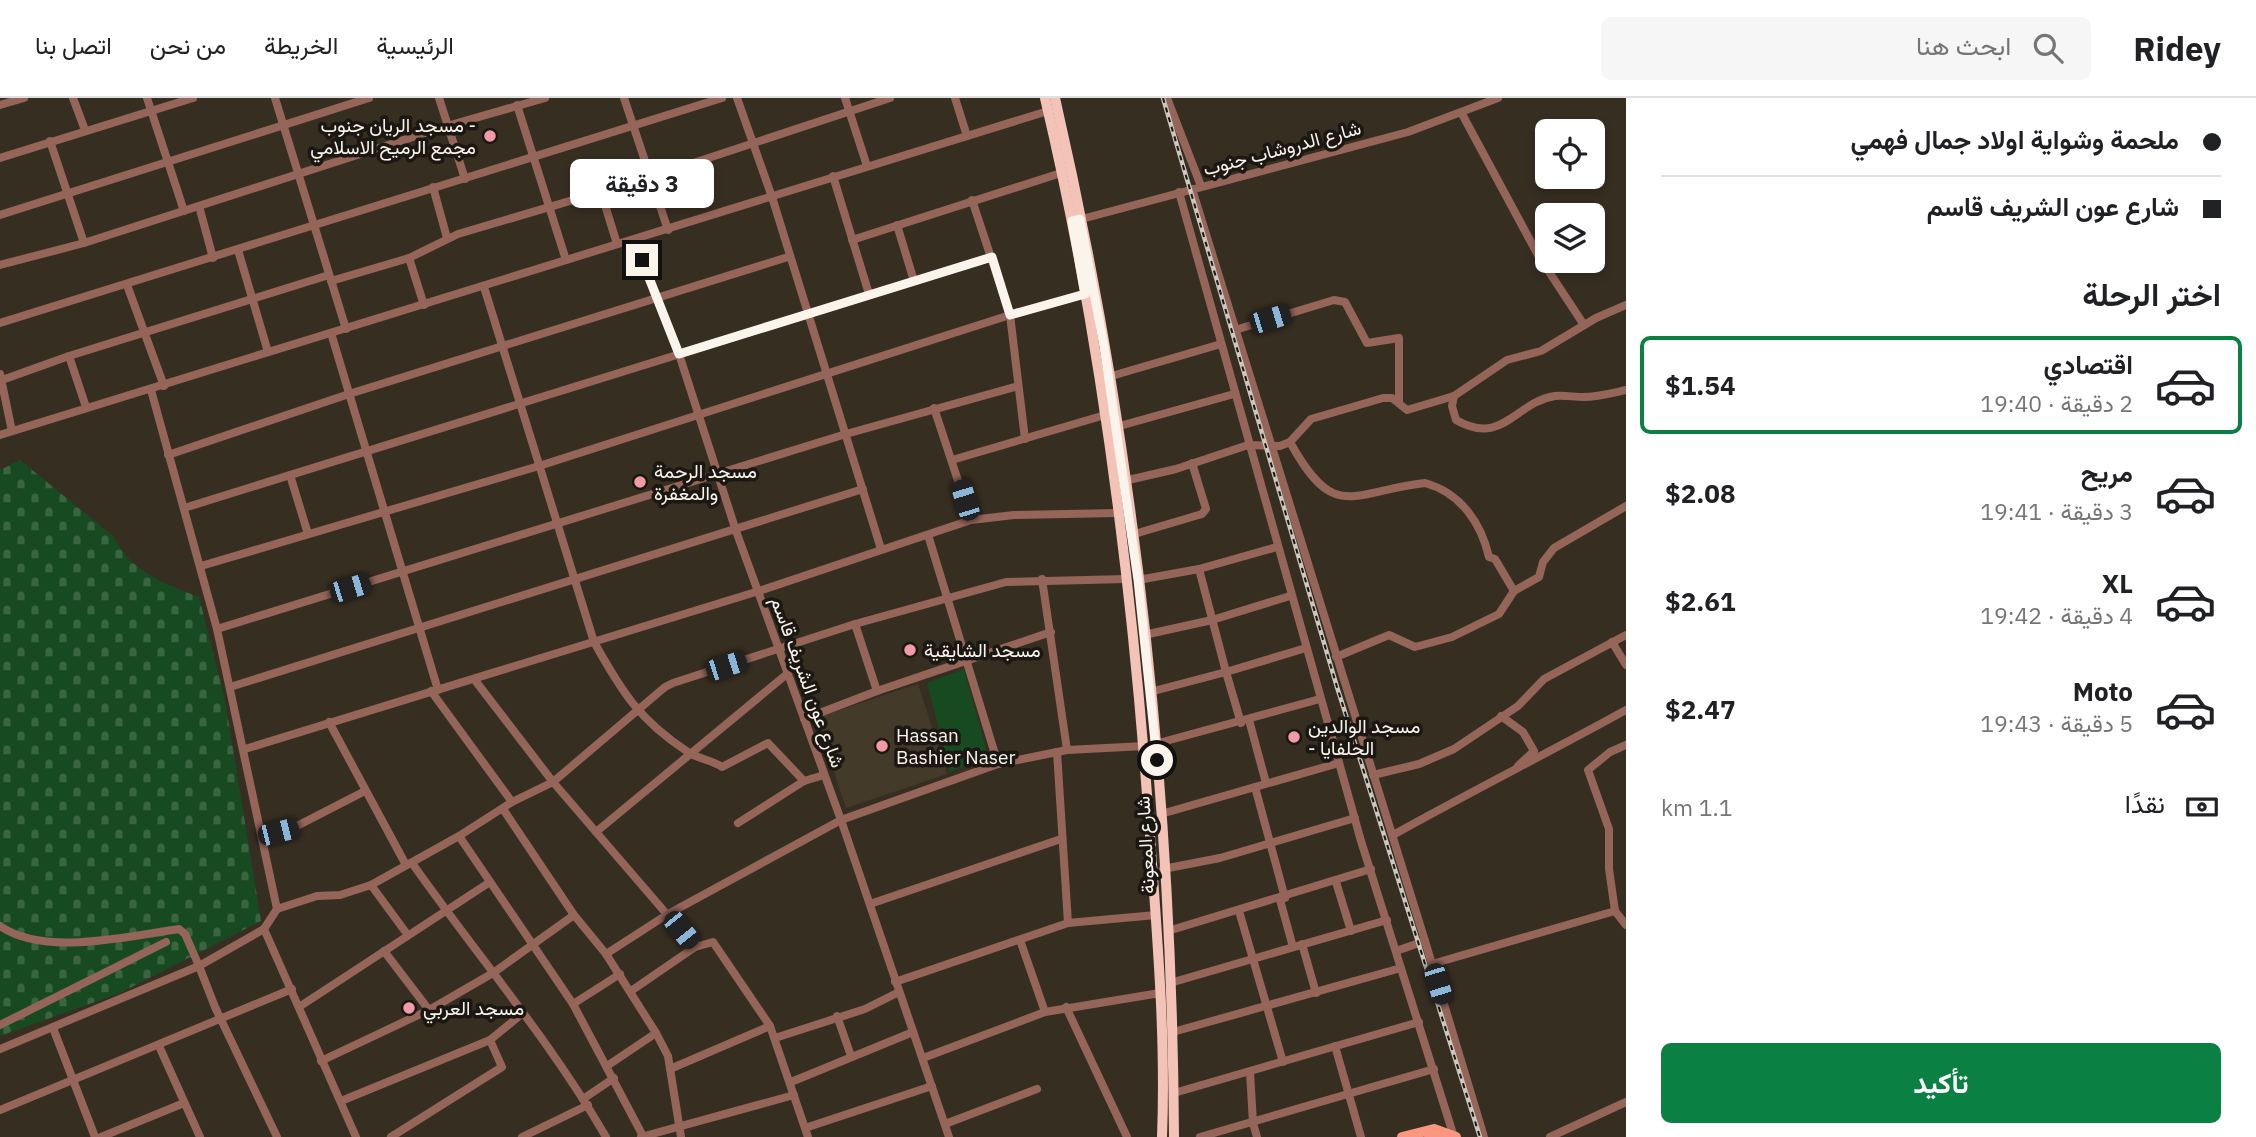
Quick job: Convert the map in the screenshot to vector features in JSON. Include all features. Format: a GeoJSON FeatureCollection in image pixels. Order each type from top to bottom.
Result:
{"type":"FeatureCollection","features":[{"type":"Feature","properties":{"kind":"highway","name":"شارع المعونة"},"geometry":{"type":"LineString","coordinates":[[1045,98],[1061,173],[1076,220],[1161,814],[1173,1032],[1174,1137]]}},
{"type":"Feature","properties":{"kind":"highway","name":"شارع المعونة"},"geometry":{"type":"LineString","coordinates":[[1055,98],[1116,427],[1138,580],[1150,692],[1162,1137]]}},
{"type":"Feature","properties":{"kind":"main road"},"geometry":{"type":"LineString","coordinates":[[1408,1136],[1434,1129],[1455,1137]]}},
{"type":"Feature","properties":{"kind":"main road"},"geometry":{"type":"LineString","coordinates":[[1429,1137],[1438,1137]]}},
{"type":"Feature","properties":{"kind":"street"},"geometry":{"type":"LineString","coordinates":[[0,105],[24,98]]}},
{"type":"Feature","properties":{"kind":"street"},"geometry":{"type":"LineString","coordinates":[[74,98],[85,130]]}},
{"type":"Feature","properties":{"kind":"street"},"geometry":{"type":"LineString","coordinates":[[147,98],[184,211]]}},
{"type":"Feature","properties":{"kind":"street"},"geometry":{"type":"LineString","coordinates":[[0,158],[193,98]]}},
{"type":"Feature","properties":{"kind":"street"},"geometry":{"type":"LineString","coordinates":[[275,98],[346,329]]}},
{"type":"Feature","properties":{"kind":"street"},"geometry":{"type":"LineString","coordinates":[[0,215],[369,98]]}},
{"type":"Feature","properties":{"kind":"street"},"geometry":{"type":"LineString","coordinates":[[439,98],[465,178]]}},
{"type":"Feature","properties":{"kind":"street"},"geometry":{"type":"LineString","coordinates":[[0,265],[84,243],[447,126],[545,98]]}},
{"type":"Feature","properties":{"kind":"street"},"geometry":{"type":"LineString","coordinates":[[624,98],[668,230]]}},
{"type":"Feature","properties":{"kind":"street"},"geometry":{"type":"LineString","coordinates":[[0,323],[722,98]]}},
{"type":"Feature","properties":{"kind":"street"},"geometry":{"type":"LineString","coordinates":[[737,98],[751,145],[772,197],[788,257],[881,549]]}},
{"type":"Feature","properties":{"kind":"street"},"geometry":{"type":"LineString","coordinates":[[845,98],[867,166]]}},
{"type":"Feature","properties":{"kind":"street"},"geometry":{"type":"LineString","coordinates":[[12,431],[1,377],[253,299],[410,258],[447,238],[651,177],[890,98]]}},
{"type":"Feature","properties":{"kind":"street"},"geometry":{"type":"LineString","coordinates":[[955,98],[967,136]]}},
{"type":"Feature","properties":{"kind":"street"},"geometry":{"type":"LineString","coordinates":[[1167,98],[1201,186]]}},
{"type":"Feature","properties":{"kind":"street","name":"شارع الدروشاب جنوب"},"geometry":{"type":"LineString","coordinates":[[1076,220],[1408,132],[1462,114],[1498,98]]}},
{"type":"Feature","properties":{"kind":"street"},"geometry":{"type":"LineString","coordinates":[[517,105],[566,260]]}},
{"type":"Feature","properties":{"kind":"street"},"geometry":{"type":"LineString","coordinates":[[0,435],[1048,111]]}},
{"type":"Feature","properties":{"kind":"street"},"geometry":{"type":"LineString","coordinates":[[1462,114],[1538,255],[1584,325]]}},
{"type":"Feature","properties":{"kind":"street"},"geometry":{"type":"LineString","coordinates":[[50,141],[84,243]]}},
{"type":"Feature","properties":{"kind":"street"},"geometry":{"type":"LineString","coordinates":[[852,240],[1061,173]]}},
{"type":"Feature","properties":{"kind":"street"},"geometry":{"type":"LineString","coordinates":[[833,176],[869,295]]}},
{"type":"Feature","properties":{"kind":"street"},"geometry":{"type":"LineString","coordinates":[[433,187],[447,238]]}},
{"type":"Feature","properties":{"kind":"street"},"geometry":{"type":"LineString","coordinates":[[1192,189],[1485,1137]]}},
{"type":"Feature","properties":{"kind":"street"},"geometry":{"type":"LineString","coordinates":[[601,192],[617,244]]}},
{"type":"Feature","properties":{"kind":"street"},"geometry":{"type":"LineString","coordinates":[[1179,192],[1320,699],[1455,1137]]}},
{"type":"Feature","properties":{"kind":"street"},"geometry":{"type":"LineString","coordinates":[[972,200],[1010,315],[1025,439]]}},
{"type":"Feature","properties":{"kind":"street"},"geometry":{"type":"LineString","coordinates":[[199,206],[213,258]]}},
{"type":"Feature","properties":{"kind":"street"},"geometry":{"type":"LineString","coordinates":[[897,225],[914,281]]}},
{"type":"Feature","properties":{"kind":"street","name":"شارع عون الشريف قاسم"},"geometry":{"type":"LineString","coordinates":[[634,240],[679,354],[736,531],[841,820],[949,1137]]}},
{"type":"Feature","properties":{"kind":"street"},"geometry":{"type":"LineString","coordinates":[[239,250],[268,352]]}},
{"type":"Feature","properties":{"kind":"street"},"geometry":{"type":"LineString","coordinates":[[168,455],[349,394],[788,257]]}},
{"type":"Feature","properties":{"kind":"street"},"geometry":{"type":"LineString","coordinates":[[184,508],[992,257]]}},
{"type":"Feature","properties":{"kind":"street"},"geometry":{"type":"LineString","coordinates":[[410,258],[424,305]]}},
{"type":"Feature","properties":{"kind":"street"},"geometry":{"type":"LineString","coordinates":[[127,285],[164,386]]}},
{"type":"Feature","properties":{"kind":"street"},"geometry":{"type":"LineString","coordinates":[[484,287],[594,642],[636,711],[690,753],[722,768],[768,743],[804,781]]}},
{"type":"Feature","properties":{"kind":"street"},"geometry":{"type":"LineString","coordinates":[[201,566],[539,466],[1010,315],[1085,294]]}},
{"type":"Feature","properties":{"kind":"street"},"geometry":{"type":"LineString","coordinates":[[1235,330],[1334,300],[1345,302],[1367,343],[1399,338],[1399,403]]}},
{"type":"Feature","properties":{"kind":"street"},"geometry":{"type":"LineString","coordinates":[[1124,481],[1248,445],[1270,446],[1290,442],[1311,419],[1324,413],[1383,398],[1392,398],[1402,408],[1412,409],[1454,396],[1507,360],[1541,351],[1584,325],[1626,305]]}},
{"type":"Feature","properties":{"kind":"street"},"geometry":{"type":"LineString","coordinates":[[331,333],[421,628],[434,691],[512,802]]}},
{"type":"Feature","properties":{"kind":"street"},"geometry":{"type":"LineString","coordinates":[[1108,377],[1221,344]]}},
{"type":"Feature","properties":{"kind":"street"},"geometry":{"type":"LineString","coordinates":[[69,356],[86,407]]}},
{"type":"Feature","properties":{"kind":"street"},"geometry":{"type":"LineString","coordinates":[[217,629],[846,434],[1018,386]]}},
{"type":"Feature","properties":{"kind":"street"},"geometry":{"type":"LineString","coordinates":[[152,390],[217,629],[245,749],[277,909]]}},
{"type":"Feature","properties":{"kind":"street"},"geometry":{"type":"LineString","coordinates":[[1454,396],[1452,406],[1456,420],[1473,430],[1498,427],[1544,399],[1557,395],[1585,397],[1626,390]]}},
{"type":"Feature","properties":{"kind":"street"},"geometry":{"type":"LineString","coordinates":[[1116,427],[1234,394]]}},
{"type":"Feature","properties":{"kind":"street"},"geometry":{"type":"LineString","coordinates":[[934,408],[971,520]]}},
{"type":"Feature","properties":{"kind":"street"},"geometry":{"type":"LineString","coordinates":[[952,460],[1105,415]]}},
{"type":"Feature","properties":{"kind":"street"},"geometry":{"type":"LineString","coordinates":[[1290,442],[1311,478],[1339,496],[1359,498],[1425,482],[1455,500],[1477,521],[1489,557],[1495,559],[1514,591]]}},
{"type":"Feature","properties":{"kind":"street"},"geometry":{"type":"LineString","coordinates":[[1131,535],[1202,514],[1206,509],[1192,463]]}},
{"type":"Feature","properties":{"kind":"street"},"geometry":{"type":"LineString","coordinates":[[290,475],[308,534]]}},
{"type":"Feature","properties":{"kind":"street"},"geometry":{"type":"LineString","coordinates":[[230,687],[736,531],[863,489]]}},
{"type":"Feature","properties":{"kind":"street"},"geometry":{"type":"LineString","coordinates":[[1336,657],[1389,635],[1415,647],[1452,637],[1499,614],[1514,591],[1539,578],[1548,555],[1565,539],[1626,506]]}},
{"type":"Feature","properties":{"kind":"street"},"geometry":{"type":"LineString","coordinates":[[245,749],[759,591],[971,520],[1014,514],[1118,513]]}},
{"type":"Feature","properties":{"kind":"street"},"geometry":{"type":"LineString","coordinates":[[928,535],[998,764]]}},
{"type":"Feature","properties":{"kind":"street"},"geometry":{"type":"LineString","coordinates":[[1138,580],[1199,569],[1277,547]]}},
{"type":"Feature","properties":{"kind":"street"},"geometry":{"type":"LineString","coordinates":[[1199,569],[1226,672],[1266,783]]}},
{"type":"Feature","properties":{"kind":"street"},"geometry":{"type":"LineString","coordinates":[[1042,579],[1067,750]]}},
{"type":"Feature","properties":{"kind":"street"},"geometry":{"type":"LineString","coordinates":[[0,1049],[199,966],[264,929],[277,909],[317,896],[340,895],[371,885],[459,836],[512,802],[552,782],[673,683],[855,624],[1013,580],[1126,579]]}},
{"type":"Feature","properties":{"kind":"street"},"geometry":{"type":"LineString","coordinates":[[1144,635],[1212,620],[1290,596]]}},
{"type":"Feature","properties":{"kind":"street"},"geometry":{"type":"LineString","coordinates":[[855,624],[877,691]]}},
{"type":"Feature","properties":{"kind":"street"},"geometry":{"type":"LineString","coordinates":[[804,719],[877,691],[1051,632]]}},
{"type":"Feature","properties":{"kind":"street"},"geometry":{"type":"LineString","coordinates":[[1373,775],[1419,764],[1443,754],[1534,693],[1544,679],[1626,635]]}},
{"type":"Feature","properties":{"kind":"street"},"geometry":{"type":"LineString","coordinates":[[1612,642],[1626,666]]}},
{"type":"Feature","properties":{"kind":"street"},"geometry":{"type":"LineString","coordinates":[[1150,692],[1306,648]]}},
{"type":"Feature","properties":{"kind":"street"},"geometry":{"type":"LineString","coordinates":[[596,832],[787,674]]}},
{"type":"Feature","properties":{"kind":"street"},"geometry":{"type":"LineString","coordinates":[[474,679],[552,782],[695,947]]}},
{"type":"Feature","properties":{"kind":"street"},"geometry":{"type":"LineString","coordinates":[[606,954],[668,914],[841,820],[998,764],[1067,750],[1150,745],[1245,722],[1320,699]]}},
{"type":"Feature","properties":{"kind":"street"},"geometry":{"type":"LineString","coordinates":[[1393,835],[1626,710]]}},
{"type":"Feature","properties":{"kind":"street"},"geometry":{"type":"LineString","coordinates":[[1501,716],[1523,732],[1534,751],[1510,772]]}},
{"type":"Feature","properties":{"kind":"street"},"geometry":{"type":"LineString","coordinates":[[329,722],[365,791],[409,864],[523,1013],[586,1102],[606,1137]]}},
{"type":"Feature","properties":{"kind":"street"},"geometry":{"type":"LineString","coordinates":[[1626,745],[1610,752],[1588,770],[1609,829],[1609,869],[1615,911],[1626,925]]}},
{"type":"Feature","properties":{"kind":"street"},"geometry":{"type":"LineString","coordinates":[[1057,752],[1068,923]]}},
{"type":"Feature","properties":{"kind":"street"},"geometry":{"type":"LineString","coordinates":[[1161,814],[1339,762]]}},
{"type":"Feature","properties":{"kind":"street"},"geometry":{"type":"LineString","coordinates":[[738,823],[804,781],[824,775]]}},
{"type":"Feature","properties":{"kind":"street"},"geometry":{"type":"LineString","coordinates":[[1255,787],[1271,841],[1293,947]]}},
{"type":"Feature","properties":{"kind":"street"},"geometry":{"type":"LineString","coordinates":[[262,835],[293,828],[365,791]]}},
{"type":"Feature","properties":{"kind":"street"},"geometry":{"type":"LineString","coordinates":[[503,809],[574,915],[632,991],[656,1033],[670,1069],[681,1137]]}},
{"type":"Feature","properties":{"kind":"street"},"geometry":{"type":"LineString","coordinates":[[1163,869],[1220,858],[1355,818]]}},
{"type":"Feature","properties":{"kind":"street"},"geometry":{"type":"LineString","coordinates":[[459,836],[573,1004],[614,1078],[642,1137],[794,1095]]}},
{"type":"Feature","properties":{"kind":"street"},"geometry":{"type":"LineString","coordinates":[[870,904],[1061,839]]}},
{"type":"Feature","properties":{"kind":"street"},"geometry":{"type":"LineString","coordinates":[[1168,931],[1282,899],[1371,869]]}},
{"type":"Feature","properties":{"kind":"street"},"geometry":{"type":"LineString","coordinates":[[299,1007],[489,881]]}},
{"type":"Feature","properties":{"kind":"street"},"geometry":{"type":"LineString","coordinates":[[1336,882],[1351,931]]}},
{"type":"Feature","properties":{"kind":"street"},"geometry":{"type":"LineString","coordinates":[[371,885],[407,934]]}},
{"type":"Feature","properties":{"kind":"street"},"geometry":{"type":"LineString","coordinates":[[1239,911],[1283,1062]]}},
{"type":"Feature","properties":{"kind":"street"},"geometry":{"type":"LineString","coordinates":[[1432,964],[1615,911]]}},
{"type":"Feature","properties":{"kind":"street"},"geometry":{"type":"LineString","coordinates":[[321,1061],[429,1010],[493,974],[574,915]]}},
{"type":"Feature","properties":{"kind":"street"},"geometry":{"type":"LineString","coordinates":[[895,982],[1068,923],[1156,915]]}},
{"type":"Feature","properties":{"kind":"street"},"geometry":{"type":"LineString","coordinates":[[1170,983],[1387,920]]}},
{"type":"Feature","properties":{"kind":"street"},"geometry":{"type":"LineString","coordinates":[[0,926],[11,934],[70,943],[179,929],[185,934],[221,1020],[277,1137]]}},
{"type":"Feature","properties":{"kind":"street"},"geometry":{"type":"LineString","coordinates":[[264,929],[356,1137]]}},
{"type":"Feature","properties":{"kind":"street"},"geometry":{"type":"LineString","coordinates":[[1020,940],[1045,1012]]}},
{"type":"Feature","properties":{"kind":"street"},"geometry":{"type":"LineString","coordinates":[[1396,951],[1426,941]]}},
{"type":"Feature","properties":{"kind":"street"},"geometry":{"type":"LineString","coordinates":[[0,1025],[166,942]]}},
{"type":"Feature","properties":{"kind":"street"},"geometry":{"type":"LineString","coordinates":[[632,991],[695,947],[709,942],[715,944],[770,1026],[807,1133],[932,1086]]}},
{"type":"Feature","properties":{"kind":"street"},"geometry":{"type":"LineString","coordinates":[[1303,944],[1317,993]]}},
{"type":"Feature","properties":{"kind":"street"},"geometry":{"type":"LineString","coordinates":[[384,951],[429,1010]]}},
{"type":"Feature","properties":{"kind":"street"},"geometry":{"type":"LineString","coordinates":[[1173,1032],[1267,1008],[1401,968]]}},
{"type":"Feature","properties":{"kind":"street"},"geometry":{"type":"LineString","coordinates":[[573,1004],[620,974]]}},
{"type":"Feature","properties":{"kind":"street"},"geometry":{"type":"LineString","coordinates":[[0,1110],[74,1082],[292,989]]}},
{"type":"Feature","properties":{"kind":"street"},"geometry":{"type":"LineString","coordinates":[[775,1038],[865,1009],[899,992]]}},
{"type":"Feature","properties":{"kind":"street"},"geometry":{"type":"LineString","coordinates":[[923,1058],[1045,1012],[1160,993]]}},
{"type":"Feature","properties":{"kind":"street"},"geometry":{"type":"LineString","coordinates":[[1066,1007],[1127,1137]]}},
{"type":"Feature","properties":{"kind":"street"},"geometry":{"type":"LineString","coordinates":[[341,1101],[491,1040],[523,1013]]}},
{"type":"Feature","properties":{"kind":"street"},"geometry":{"type":"LineString","coordinates":[[837,1016],[851,1056]]}},
{"type":"Feature","properties":{"kind":"street"},"geometry":{"type":"LineString","coordinates":[[1174,1093],[1419,1023]]}},
{"type":"Feature","properties":{"kind":"street"},"geometry":{"type":"LineString","coordinates":[[670,1069],[770,1026]]}},
{"type":"Feature","properties":{"kind":"street"},"geometry":{"type":"LineString","coordinates":[[53,1028],[98,1137],[184,1103]]}},
{"type":"Feature","properties":{"kind":"street"},"geometry":{"type":"LineString","coordinates":[[791,1082],[913,1032]]}},
{"type":"Feature","properties":{"kind":"street"},"geometry":{"type":"LineString","coordinates":[[607,1066],[656,1033]]}},
{"type":"Feature","properties":{"kind":"street"},"geometry":{"type":"LineString","coordinates":[[391,1137],[502,1067],[491,1040]]}},
{"type":"Feature","properties":{"kind":"street"},"geometry":{"type":"LineString","coordinates":[[159,1046],[200,1137]]}},
{"type":"Feature","properties":{"kind":"street"},"geometry":{"type":"LineString","coordinates":[[1335,1046],[1361,1137]]}},
{"type":"Feature","properties":{"kind":"street"},"geometry":{"type":"LineString","coordinates":[[1200,1137],[1434,1069]]}},
{"type":"Feature","properties":{"kind":"street"},"geometry":{"type":"LineString","coordinates":[[1250,1072],[1253,1123],[1257,1137]]}},
{"type":"Feature","properties":{"kind":"street"},"geometry":{"type":"LineString","coordinates":[[523,1137],[534,1135],[586,1102],[614,1078]]}},
{"type":"Feature","properties":{"kind":"street"},"geometry":{"type":"LineString","coordinates":[[945,1124],[1037,1089]]}},
{"type":"Feature","properties":{"kind":"street"},"geometry":{"type":"LineString","coordinates":[[1550,1137],[1626,1102]]}},
{"type":"Feature","properties":{"kind":"shaded area","name":"Hassan Bashier Naser"},"geometry":{"type":"Polygon","coordinates":[[[918,684],[947,774],[846,808],[816,718],[918,684]]]}},
{"type":"Feature","properties":{"kind":"green space"},"geometry":{"type":"Polygon","coordinates":[[[20,460],[114,537],[129,559],[139,568],[162,582],[199,597],[225,700],[261,921],[120,993],[0,1036],[0,470],[20,460]]]}},
{"type":"Feature","properties":{"kind":"green space"},"geometry":{"type":"Polygon","coordinates":[[[964,669],[988,756],[950,772],[927,683],[964,669]]]}},
{"type":"Feature","properties":{"kind":"railway"},"geometry":{"type":"LineString","coordinates":[[1163,98],[1337,687],[1480,1137]]}},
{"type":"Feature","properties":{"kind":"place","name":"مسجد الريان جنوب - مجمع الرميح الاسلامي"},"geometry":{"type":"Point","coordinates":[490,136]}},
{"type":"Feature","properties":{"kind":"place","name":"مسجد الرحمة والمغفرة"},"geometry":{"type":"Point","coordinates":[640,482]}},
{"type":"Feature","properties":{"kind":"place","name":"مسجد الشايقية"},"geometry":{"type":"Point","coordinates":[910,650]}},
{"type":"Feature","properties":{"kind":"place","name":"مسجد الوالدين - الحلفايا"},"geometry":{"type":"Point","coordinates":[1294,737]}},
{"type":"Feature","properties":{"kind":"place","name":"Hassan Bashier Naser"},"geometry":{"type":"Point","coordinates":[882,746]}},
{"type":"Feature","properties":{"kind":"place","name":"مسجد العربي"},"geometry":{"type":"Point","coordinates":[409,1008]}},
{"type":"Feature","properties":{"kind":"route"},"geometry":{"type":"LineString","coordinates":[[642,260],[679,354],[992,257],[1010,315],[1085,294],[1072,221],[1080,219],[1104,346],[1138,580],[1157,760]]}}]}
